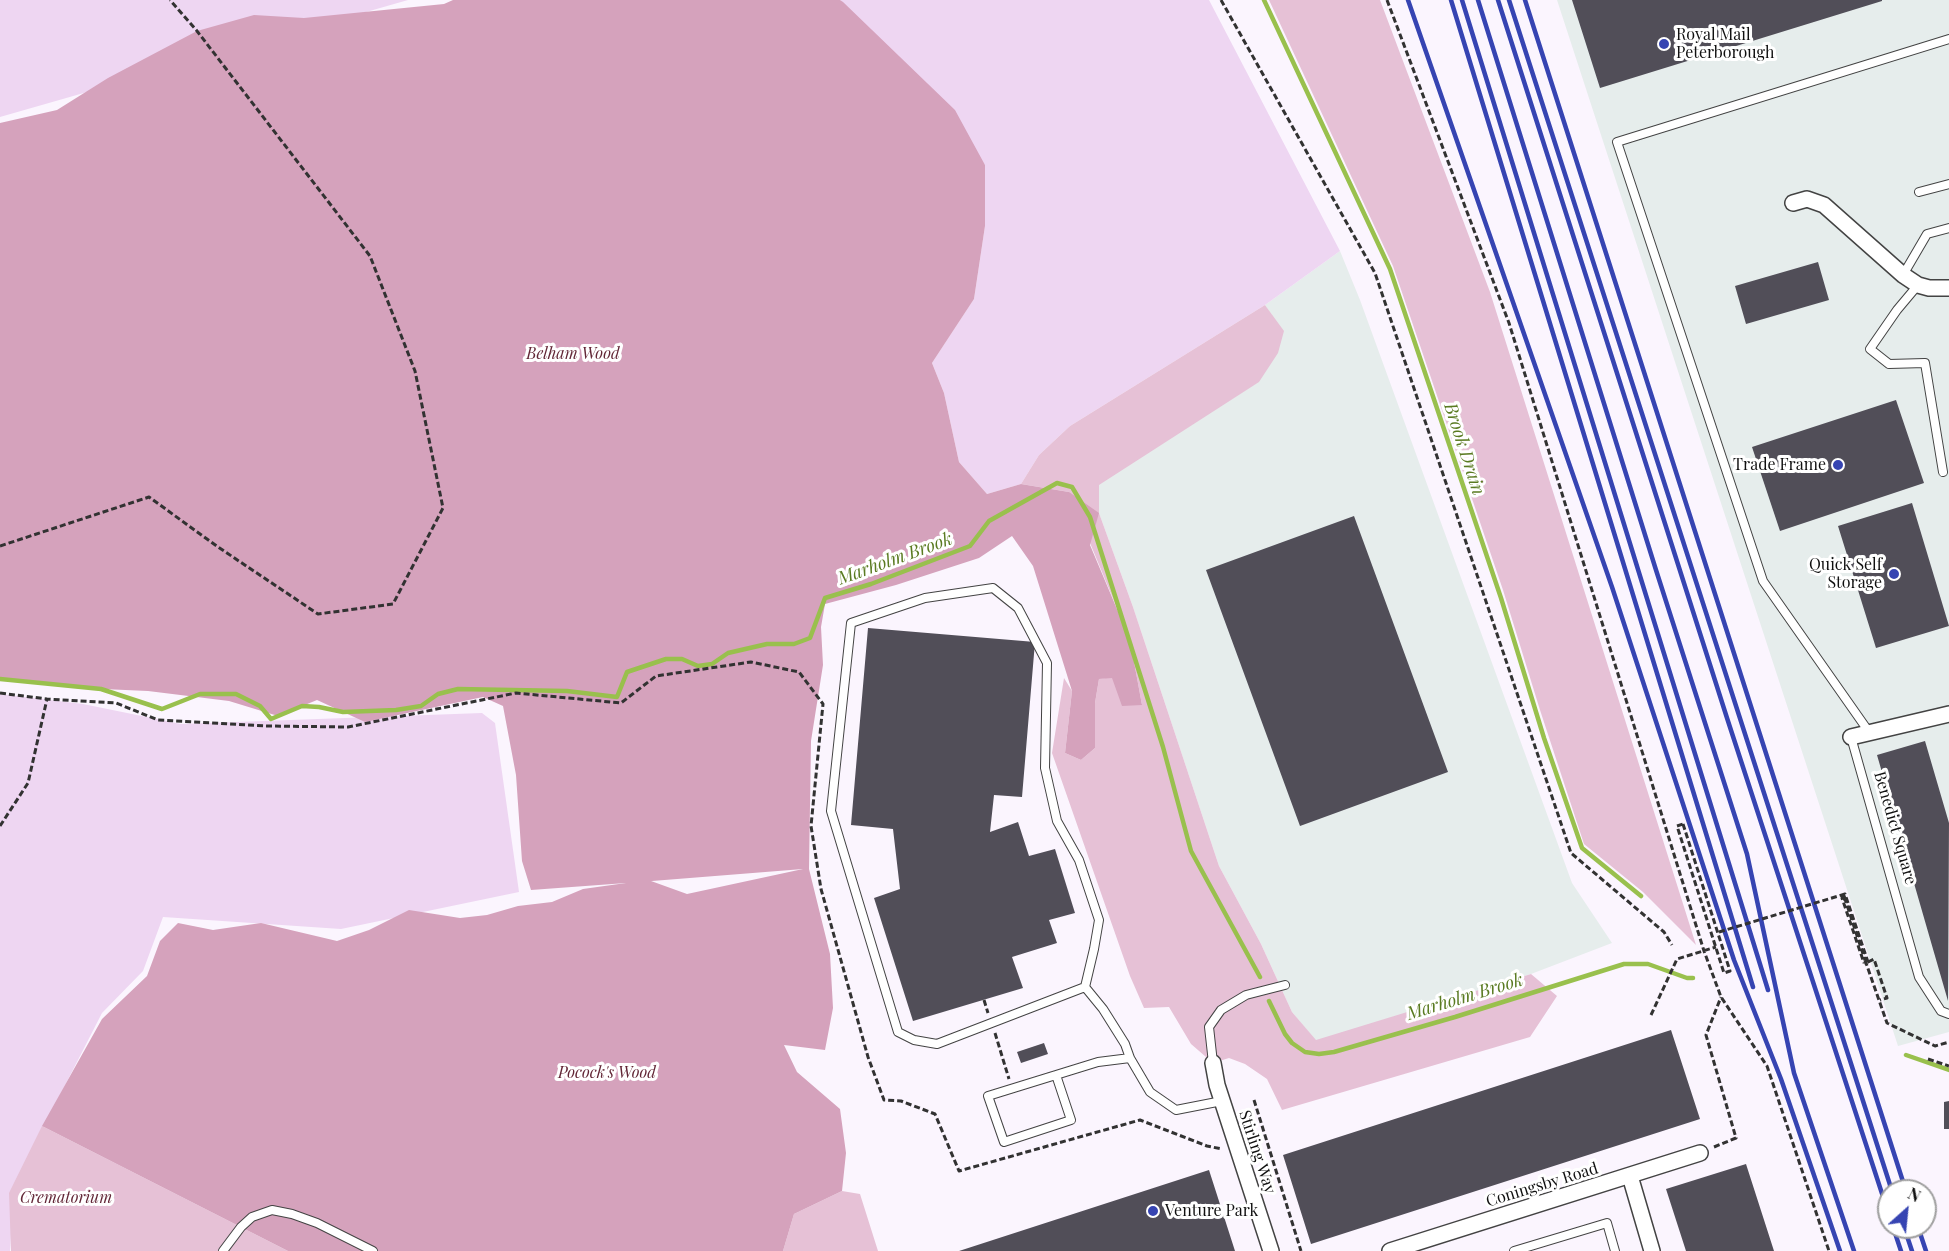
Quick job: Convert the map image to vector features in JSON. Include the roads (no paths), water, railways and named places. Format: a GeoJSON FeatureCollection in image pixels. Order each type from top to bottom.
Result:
{"type":"FeatureCollection","features":[{"type":"Feature","properties":{"kind":"street"},"geometry":{"type":"LineString","coordinates":[[1793,203],[1807,199],[1824,205],[1903,275],[1918,285],[1929,288],[1949,288]]}},
{"type":"Feature","properties":{"kind":"street","name":"Benedict Square"},"geometry":{"type":"LineString","coordinates":[[1851,737],[1948,717]]}},
{"type":"Feature","properties":{"kind":"street","name":"Stirling Way"},"geometry":{"type":"LineString","coordinates":[[1213,1063],[1222,1101],[1271,1251]]}},
{"type":"Feature","properties":{"kind":"street","name":"Coningsby Road"},"geometry":{"type":"LineString","coordinates":[[1390,1251],[1416,1247],[1700,1153]]}},
{"type":"Feature","properties":{"kind":"street"},"geometry":{"type":"LineString","coordinates":[[1630,1176],[1652,1251]]}},
{"type":"Feature","properties":{"kind":"lane"},"geometry":{"type":"LineString","coordinates":[[1869,732],[1763,581],[1617,142],[1949,39]]}},
{"type":"Feature","properties":{"kind":"lane"},"geometry":{"type":"LineString","coordinates":[[1919,192],[1949,184]]}},
{"type":"Feature","properties":{"kind":"lane"},"geometry":{"type":"LineString","coordinates":[[1903,275],[1927,234],[1949,228]]}},
{"type":"Feature","properties":{"kind":"lane"},"geometry":{"type":"LineString","coordinates":[[1918,285],[1870,349],[1889,364],[1925,363],[1943,472]]}},
{"type":"Feature","properties":{"kind":"lane"},"geometry":{"type":"LineString","coordinates":[[993,588],[1018,608],[1047,663],[1045,768],[1057,822],[1079,860],[1099,921],[1085,987],[937,1044],[915,1040],[898,1032],[831,811],[851,624],[925,598],[993,588]]}},
{"type":"Feature","properties":{"kind":"lane","name":"Benedict Square"},"geometry":{"type":"LineString","coordinates":[[1851,737],[1919,978],[1941,1011],[1949,1014]]}},
{"type":"Feature","properties":{"kind":"lane"},"geometry":{"type":"LineString","coordinates":[[1213,1063],[1209,1027],[1221,1010],[1246,995],[1285,985]]}},
{"type":"Feature","properties":{"kind":"lane"},"geometry":{"type":"LineString","coordinates":[[1085,987],[1103,1009],[1125,1044],[1130,1058],[1150,1092],[1176,1110],[1222,1101]]}},
{"type":"Feature","properties":{"kind":"lane"},"geometry":{"type":"LineString","coordinates":[[1056,1075],[1071,1120],[1004,1142],[988,1096],[1098,1062],[1130,1058]]}},
{"type":"Feature","properties":{"kind":"lane"},"geometry":{"type":"LineString","coordinates":[[223,1251],[241,1227],[252,1217],[272,1210],[317,1223],[372,1251]]}},
{"type":"Feature","properties":{"kind":"lane"},"geometry":{"type":"LineString","coordinates":[[1514,1251],[1607,1223],[1615,1251]]}},
{"type":"Feature","properties":{"kind":"waterway","name":"Brook Drain"},"geometry":{"type":"LineString","coordinates":[[1264,0],[1390,269],[1501,598],[1544,738],[1582,848],[1641,896]]}},
{"type":"Feature","properties":{"kind":"waterway","name":"Marholm Brook"},"geometry":{"type":"LineString","coordinates":[[0,679],[101,689],[162,709],[200,694],[236,694],[260,706],[271,719],[302,706],[343,712],[396,710],[421,706],[438,694],[458,689],[567,691],[617,697],[627,672],[666,659],[682,659],[698,666],[712,664],[728,653],[767,644],[794,644],[810,638],[825,598],[871,584],[970,546],[989,521],[1057,483],[1072,487],[1090,517],[1163,747],[1191,851],[1260,977]]}},
{"type":"Feature","properties":{"kind":"waterway","name":"Marholm Brook"},"geometry":{"type":"LineString","coordinates":[[1269,1001],[1285,1034],[1292,1043],[1305,1052],[1319,1054],[1334,1052],[1455,1017],[1624,964],[1648,964],[1693,978]]}},
{"type":"Feature","properties":{"kind":"waterway"},"geometry":{"type":"LineString","coordinates":[[1906,1055],[1949,1070]]}},
{"type":"Feature","properties":{"kind":"railway"},"geometry":{"type":"LineString","coordinates":[[1408,0],[1612,587],[1734,960],[1781,1079],[1840,1251]]}},
{"type":"Feature","properties":{"kind":"railway"},"geometry":{"type":"LineString","coordinates":[[1451,0],[1753,987]]}},
{"type":"Feature","properties":{"kind":"railway"},"geometry":{"type":"LineString","coordinates":[[1462,0],[1768,990]]}},
{"type":"Feature","properties":{"kind":"railway"},"geometry":{"type":"LineString","coordinates":[[1478,0],[1747,854],[1794,1073],[1854,1251]]}},
{"type":"Feature","properties":{"kind":"railway"},"geometry":{"type":"LineString","coordinates":[[1498,0],[1727,718],[1877,1179]]}},
{"type":"Feature","properties":{"kind":"railway"},"geometry":{"type":"LineString","coordinates":[[1509,0],[1888,1179]]}},
{"type":"Feature","properties":{"kind":"railway"},"geometry":{"type":"LineString","coordinates":[[1525,0],[1902,1179]]}},
{"type":"Feature","properties":{"kind":"railway"},"geometry":{"type":"LineString","coordinates":[[1897,1239],[1901,1251]]}},
{"type":"Feature","properties":{"kind":"railway"},"geometry":{"type":"LineString","coordinates":[[1908,1239],[1912,1251]]}},
{"type":"Feature","properties":{"kind":"railway"},"geometry":{"type":"LineString","coordinates":[[1922,1239],[1926,1251]]}},
{"type":"Feature","properties":{"kind":"place","name":"Royal Mail Peterborough"},"geometry":{"type":"Point","coordinates":[1664,44]}},
{"type":"Feature","properties":{"kind":"place","name":"Trade Frame"},"geometry":{"type":"Point","coordinates":[1838,465]}},
{"type":"Feature","properties":{"kind":"place","name":"Quick Self Storage"},"geometry":{"type":"Point","coordinates":[1894,574]}},
{"type":"Feature","properties":{"kind":"place","name":"Venture Park"},"geometry":{"type":"Point","coordinates":[1153,1211]}},
{"type":"Feature","properties":{"kind":"park label","name":"Belham Wood"},"geometry":{"type":"Point","coordinates":[573,354]}},
{"type":"Feature","properties":{"kind":"park label","name":"Pocock's Wood"},"geometry":{"type":"Point","coordinates":[607,1073]}},
{"type":"Feature","properties":{"kind":"park label","name":"Crematorium"},"geometry":{"type":"Point","coordinates":[66,1198]}}]}
